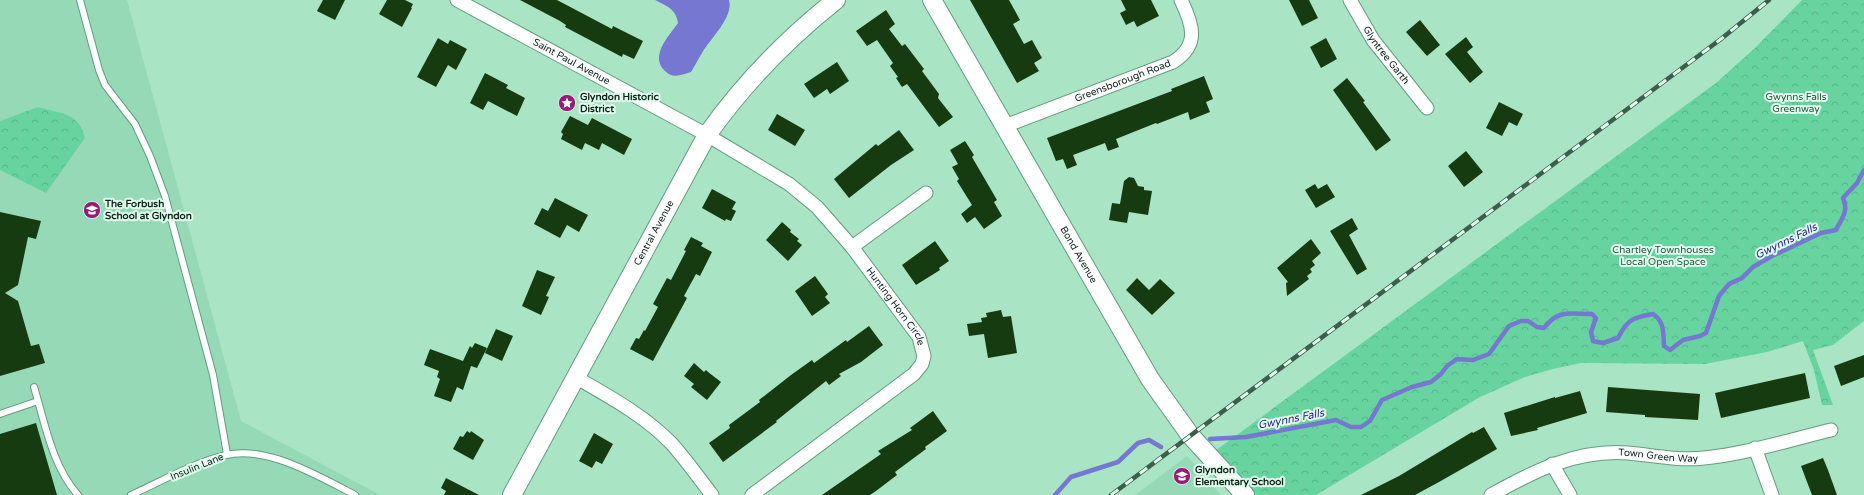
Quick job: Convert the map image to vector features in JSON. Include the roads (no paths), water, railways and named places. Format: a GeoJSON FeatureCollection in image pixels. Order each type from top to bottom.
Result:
{"type":"FeatureCollection","features":[{"type":"Feature","properties":{"kind":"main road","name":"Central Avenue"},"geometry":{"type":"LineString","coordinates":[[512,495],[577,378],[682,178],[707,135],[759,70],[803,28],[836,0]]}},
{"type":"Feature","properties":{"kind":"main road","name":"Bond Avenue"},"geometry":{"type":"LineString","coordinates":[[932,0],[1162,398],[1190,435],[1245,495]]}},
{"type":"Feature","properties":{"kind":"street","name":"Saint Paul Avenue"},"geometry":{"type":"LineString","coordinates":[[457,0],[707,135]]}},
{"type":"Feature","properties":{"kind":"street","name":"Greensborough Road"},"geometry":{"type":"LineString","coordinates":[[1004,126],[1173,62],[1182,56],[1189,48],[1193,35],[1191,23],[1181,0]]}},
{"type":"Feature","properties":{"kind":"street","name":"Glyntree Garth"},"geometry":{"type":"LineString","coordinates":[[1350,0],[1373,40],[1427,108]]}},
{"type":"Feature","properties":{"kind":"street","name":"Hunting Horn Circle"},"geometry":{"type":"LineString","coordinates":[[707,135],[788,184],[817,207],[852,247],[919,337],[924,356],[922,364],[914,374],[752,495]]}},
{"type":"Feature","properties":{"kind":"street"},"geometry":{"type":"LineString","coordinates":[[852,247],[926,193]]}},
{"type":"Feature","properties":{"kind":"street"},"geometry":{"type":"LineString","coordinates":[[577,378],[618,401],[650,424],[672,444],[712,495]]}},
{"type":"Feature","properties":{"kind":"street","name":"Town Green Way"},"geometry":{"type":"LineString","coordinates":[[1491,495],[1535,470],[1572,458],[1607,453],[1627,453],[1685,459],[1704,458],[1755,448],[1831,430]]}},
{"type":"Feature","properties":{"kind":"street"},"geometry":{"type":"LineString","coordinates":[[1755,448],[1772,495]]}},
{"type":"Feature","properties":{"kind":"street"},"geometry":{"type":"LineString","coordinates":[[1552,464],[1570,495]]}},
{"type":"Feature","properties":{"kind":"lane"},"geometry":{"type":"LineString","coordinates":[[80,0],[99,70],[105,85],[135,124],[150,156],[165,196],[212,375],[228,454]]}},
{"type":"Feature","properties":{"kind":"lane"},"geometry":{"type":"LineString","coordinates":[[34,387],[56,460],[64,476],[78,495]]}},
{"type":"Feature","properties":{"kind":"lane"},"geometry":{"type":"LineString","coordinates":[[0,414],[38,402]]}},
{"type":"Feature","properties":{"kind":"lane","name":"Insulin Lane"},"geometry":{"type":"LineString","coordinates":[[131,495],[205,462],[228,454],[248,454],[290,463],[355,495]]}},
{"type":"Feature","properties":{"kind":"waterway","name":"Gwynns Falls"},"geometry":{"type":"LineString","coordinates":[[1210,439],[1246,437],[1336,420],[1351,427],[1361,427],[1370,421],[1382,400],[1412,387],[1431,382],[1441,374],[1447,366],[1457,359],[1473,360],[1489,354],[1509,326],[1521,321],[1528,321],[1537,327],[1544,328],[1549,322],[1560,315],[1571,313],[1592,314],[1596,318],[1591,332],[1593,341],[1603,343],[1618,338],[1624,327],[1631,320],[1640,316],[1653,314],[1660,321],[1663,332],[1664,346],[1670,350],[1683,340],[1706,333],[1719,296],[1729,284],[1742,278],[1753,267],[1772,256],[1821,233],[1836,230],[1845,211],[1845,203],[1843,198],[1857,183],[1864,170]]}},
{"type":"Feature","properties":{"kind":"waterway","name":"Gwynns Falls"},"geometry":{"type":"LineString","coordinates":[[1055,495],[1071,477],[1118,462],[1138,443],[1149,440],[1161,447]]}},
{"type":"Feature","properties":{"kind":"railway"},"geometry":{"type":"LineString","coordinates":[[1111,495],[1721,39],[1769,0]]}},
{"type":"Feature","properties":{"kind":"place","name":"Glyndon Historic District"},"geometry":{"type":"Point","coordinates":[567,103]}},
{"type":"Feature","properties":{"kind":"place","name":"The Forbush School at Glyndon"},"geometry":{"type":"Point","coordinates":[92,210]}},
{"type":"Feature","properties":{"kind":"place","name":"Glyndon Elementary School"},"geometry":{"type":"Point","coordinates":[1182,476]}},
{"type":"Feature","properties":{"kind":"park label","name":"Gwynns Falls Greenway"},"geometry":{"type":"Point","coordinates":[1796,102]}},
{"type":"Feature","properties":{"kind":"park label","name":"Chartley Townhouses Local Open Space"},"geometry":{"type":"Point","coordinates":[1663,256]}}]}
